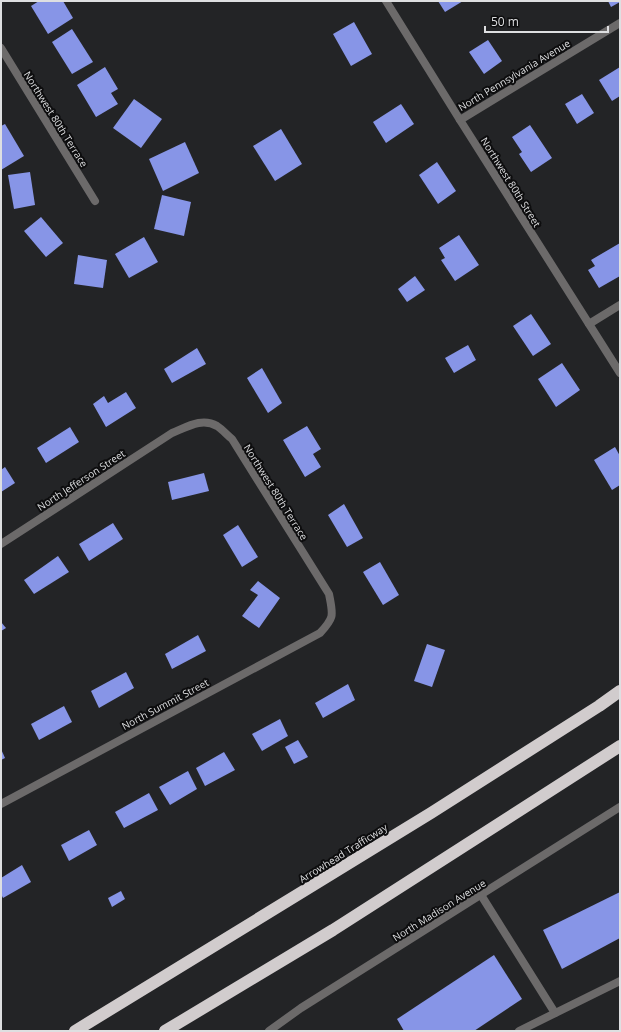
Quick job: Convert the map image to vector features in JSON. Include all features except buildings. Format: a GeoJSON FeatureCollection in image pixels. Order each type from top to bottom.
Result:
{"type":"FeatureCollection","features":[{"type":"Feature","properties":{"kind":"highway","name":"Arrowhead Trafficway"},"geometry":{"type":"LineString","coordinates":[[76,1031],[431,813],[599,706],[620,691]]}},
{"type":"Feature","properties":{"kind":"highway"},"geometry":{"type":"LineString","coordinates":[[164,1031],[333,930],[620,746]]}},
{"type":"Feature","properties":{"kind":"street","name":"Northwest 80th Street"},"geometry":{"type":"LineString","coordinates":[[386,1],[620,373]]}},
{"type":"Feature","properties":{"kind":"street","name":"North Pennsylvania Avenue"},"geometry":{"type":"LineString","coordinates":[[460,120],[620,23]]}},
{"type":"Feature","properties":{"kind":"street","name":"Northwest 80th Terrace"},"geometry":{"type":"LineString","coordinates":[[1,48],[95,201]]}},
{"type":"Feature","properties":{"kind":"street"},"geometry":{"type":"LineString","coordinates":[[589,324],[620,305]]}},
{"type":"Feature","properties":{"kind":"street","name":"Northwest 80th Terrace"},"geometry":{"type":"LineString","coordinates":[[172,433],[191,425],[205,422],[217,426],[232,439],[328,594],[333,615]]}},
{"type":"Feature","properties":{"kind":"street","name":"North Jefferson Street"},"geometry":{"type":"LineString","coordinates":[[1,544],[172,433]]}},
{"type":"Feature","properties":{"kind":"street","name":"North Summit Street"},"geometry":{"type":"LineString","coordinates":[[1,804],[320,633],[328,624],[333,615]]}},
{"type":"Feature","properties":{"kind":"street","name":"North Madison Avenue"},"geometry":{"type":"LineString","coordinates":[[270,1031],[301,1008],[620,807]]}},
{"type":"Feature","properties":{"kind":"street"},"geometry":{"type":"LineString","coordinates":[[481,895],[555,1013]]}},
{"type":"Feature","properties":{"kind":"street"},"geometry":{"type":"LineString","coordinates":[[519,1031],[620,981]]}}]}
